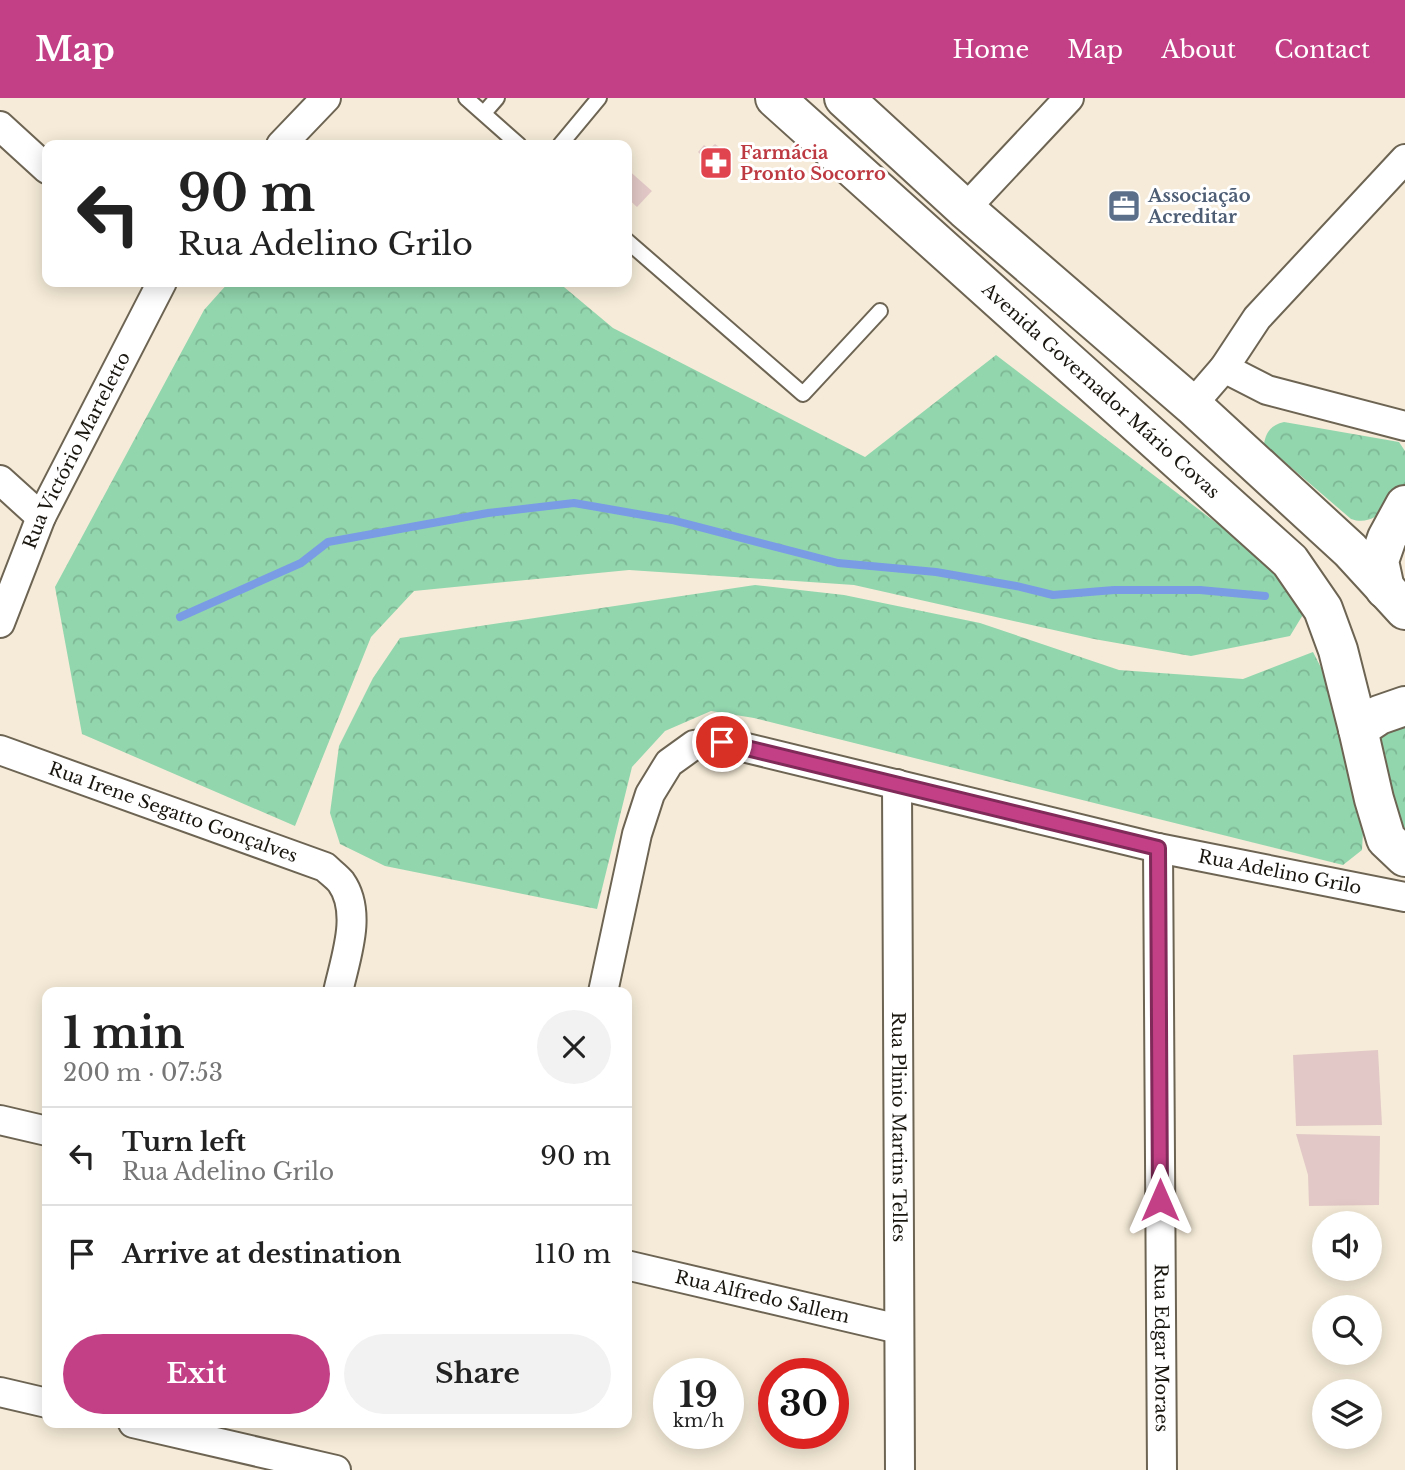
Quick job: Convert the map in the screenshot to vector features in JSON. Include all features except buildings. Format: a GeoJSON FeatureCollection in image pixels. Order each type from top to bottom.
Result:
{"type":"FeatureCollection","features":[{"type":"Feature","properties":{"kind":"main road","name":"Avenida Governador Mário Covas"},"geometry":{"type":"LineString","coordinates":[[775,98],[1290,561],[1323,609],[1338,650],[1374,799],[1396,848]]}},
{"type":"Feature","properties":{"kind":"main road"},"geometry":{"type":"LineString","coordinates":[[820,98],[870,143],[897,146]]}},
{"type":"Feature","properties":{"kind":"main road"},"geometry":{"type":"LineString","coordinates":[[844,98],[965,209],[1192,405],[1350,550],[1395,599]]}},
{"type":"Feature","properties":{"kind":"main road"},"geometry":{"type":"LineString","coordinates":[[1192,405],[1247,522]]}},
{"type":"Feature","properties":{"kind":"main road"},"geometry":{"type":"LineString","coordinates":[[1395,599],[1379,562],[1387,538],[1405,505]]}},
{"type":"Feature","properties":{"kind":"main road"},"geometry":{"type":"LineString","coordinates":[[1358,729],[1378,715],[1405,706]]}},
{"type":"Feature","properties":{"kind":"main road"},"geometry":{"type":"LineString","coordinates":[[1396,848],[1405,888]]}},
{"type":"Feature","properties":{"kind":"street"},"geometry":{"type":"LineString","coordinates":[[286,140],[326,98]]}},
{"type":"Feature","properties":{"kind":"street"},"geometry":{"type":"LineString","coordinates":[[965,209],[1069,98]]}},
{"type":"Feature","properties":{"kind":"street"},"geometry":{"type":"LineString","coordinates":[[0,126],[42,164]]}},
{"type":"Feature","properties":{"kind":"street"},"geometry":{"type":"LineString","coordinates":[[1192,405],[1224,368],[1257,318],[1405,159]]}},
{"type":"Feature","properties":{"kind":"street","name":"Rua Victório Marteletto"},"geometry":{"type":"LineString","coordinates":[[0,623],[41,517],[159,287]]}},
{"type":"Feature","properties":{"kind":"street"},"geometry":{"type":"LineString","coordinates":[[1224,368],[1267,390],[1405,426]]}},
{"type":"Feature","properties":{"kind":"street"},"geometry":{"type":"LineString","coordinates":[[0,481],[41,517]]}},
{"type":"Feature","properties":{"kind":"street","name":"Rua Adelino Grilo"},"geometry":{"type":"LineString","coordinates":[[604,987],[637,834],[650,794],[669,763],[694,745],[722,742],[1158,848],[1405,897]]}},
{"type":"Feature","properties":{"kind":"street","name":"Rua Irene Segatto Gonçalves"},"geometry":{"type":"LineString","coordinates":[[0,750],[325,867],[341,882],[351,902],[351,926],[339,987]]}},
{"type":"Feature","properties":{"kind":"street","name":"Rua Plinio Martins Telles"},"geometry":{"type":"LineString","coordinates":[[897,784],[900,1470]]}},
{"type":"Feature","properties":{"kind":"street","name":"Rua Edgar Moraes"},"geometry":{"type":"LineString","coordinates":[[1158,848],[1162,1470]]}},
{"type":"Feature","properties":{"kind":"street"},"geometry":{"type":"LineString","coordinates":[[0,1120],[42,1130]]}},
{"type":"Feature","properties":{"kind":"street","name":"Rua Alfredo Sallem"},"geometry":{"type":"LineString","coordinates":[[632,1266],[899,1329]]}},
{"type":"Feature","properties":{"kind":"street"},"geometry":{"type":"LineString","coordinates":[[0,1392],[42,1402]]}},
{"type":"Feature","properties":{"kind":"street"},"geometry":{"type":"LineString","coordinates":[[155,1428],[336,1470]]}},
{"type":"Feature","properties":{"kind":"lane"},"geometry":{"type":"LineString","coordinates":[[467,98],[514,140]]}},
{"type":"Feature","properties":{"kind":"lane"},"geometry":{"type":"LineString","coordinates":[[484,113],[497,98]]}},
{"type":"Feature","properties":{"kind":"lane"},"geometry":{"type":"LineString","coordinates":[[564,140],[599,98]]}},
{"type":"Feature","properties":{"kind":"lane"},"geometry":{"type":"LineString","coordinates":[[632,245],[803,394],[880,311]]}},
{"type":"Feature","properties":{"kind":"green space"},"geometry":{"type":"Polygon","coordinates":[[[225,287],[564,287],[613,328],[865,457],[996,355],[1290,579],[1304,613],[1290,636],[1191,656],[1094,639],[854,585],[629,570],[414,591],[371,637],[295,826],[82,734],[55,587],[204,310],[225,287]]]}},
{"type":"Feature","properties":{"kind":"green space"},"geometry":{"type":"Polygon","coordinates":[[[1284,422],[1399,442],[1405,451],[1405,486],[1375,517],[1360,521],[1351,519],[1264,444],[1270,430],[1284,422]]]}},
{"type":"Feature","properties":{"kind":"green space"},"geometry":{"type":"Polygon","coordinates":[[[755,585],[844,595],[980,623],[1119,670],[1243,679],[1313,652],[1331,687],[1364,814],[1362,850],[1343,865],[754,718],[711,711],[665,731],[632,767],[597,909],[385,866],[340,844],[330,813],[339,746],[373,678],[400,638],[755,585]]]}},
{"type":"Feature","properties":{"kind":"green space"},"geometry":{"type":"Polygon","coordinates":[[[1405,719],[1405,845],[1375,760],[1380,730],[1405,719]]]}},
{"type":"Feature","properties":{"kind":"waterway"},"geometry":{"type":"LineString","coordinates":[[180,617],[301,563],[328,542],[488,513],[574,503],[672,520],[838,563],[936,572],[1053,595],[1114,590],[1200,590],[1265,596]]}},
{"type":"Feature","properties":{"kind":"place","name":"Farmácia Pronto Socorro"},"geometry":{"type":"Point","coordinates":[716,163]}},
{"type":"Feature","properties":{"kind":"place","name":"Associação Acreditar"},"geometry":{"type":"Point","coordinates":[1124,206]}},
{"type":"Feature","properties":{"kind":"route"},"geometry":{"type":"LineString","coordinates":[[722,742],[1158,848],[1160,1200]]}}]}
